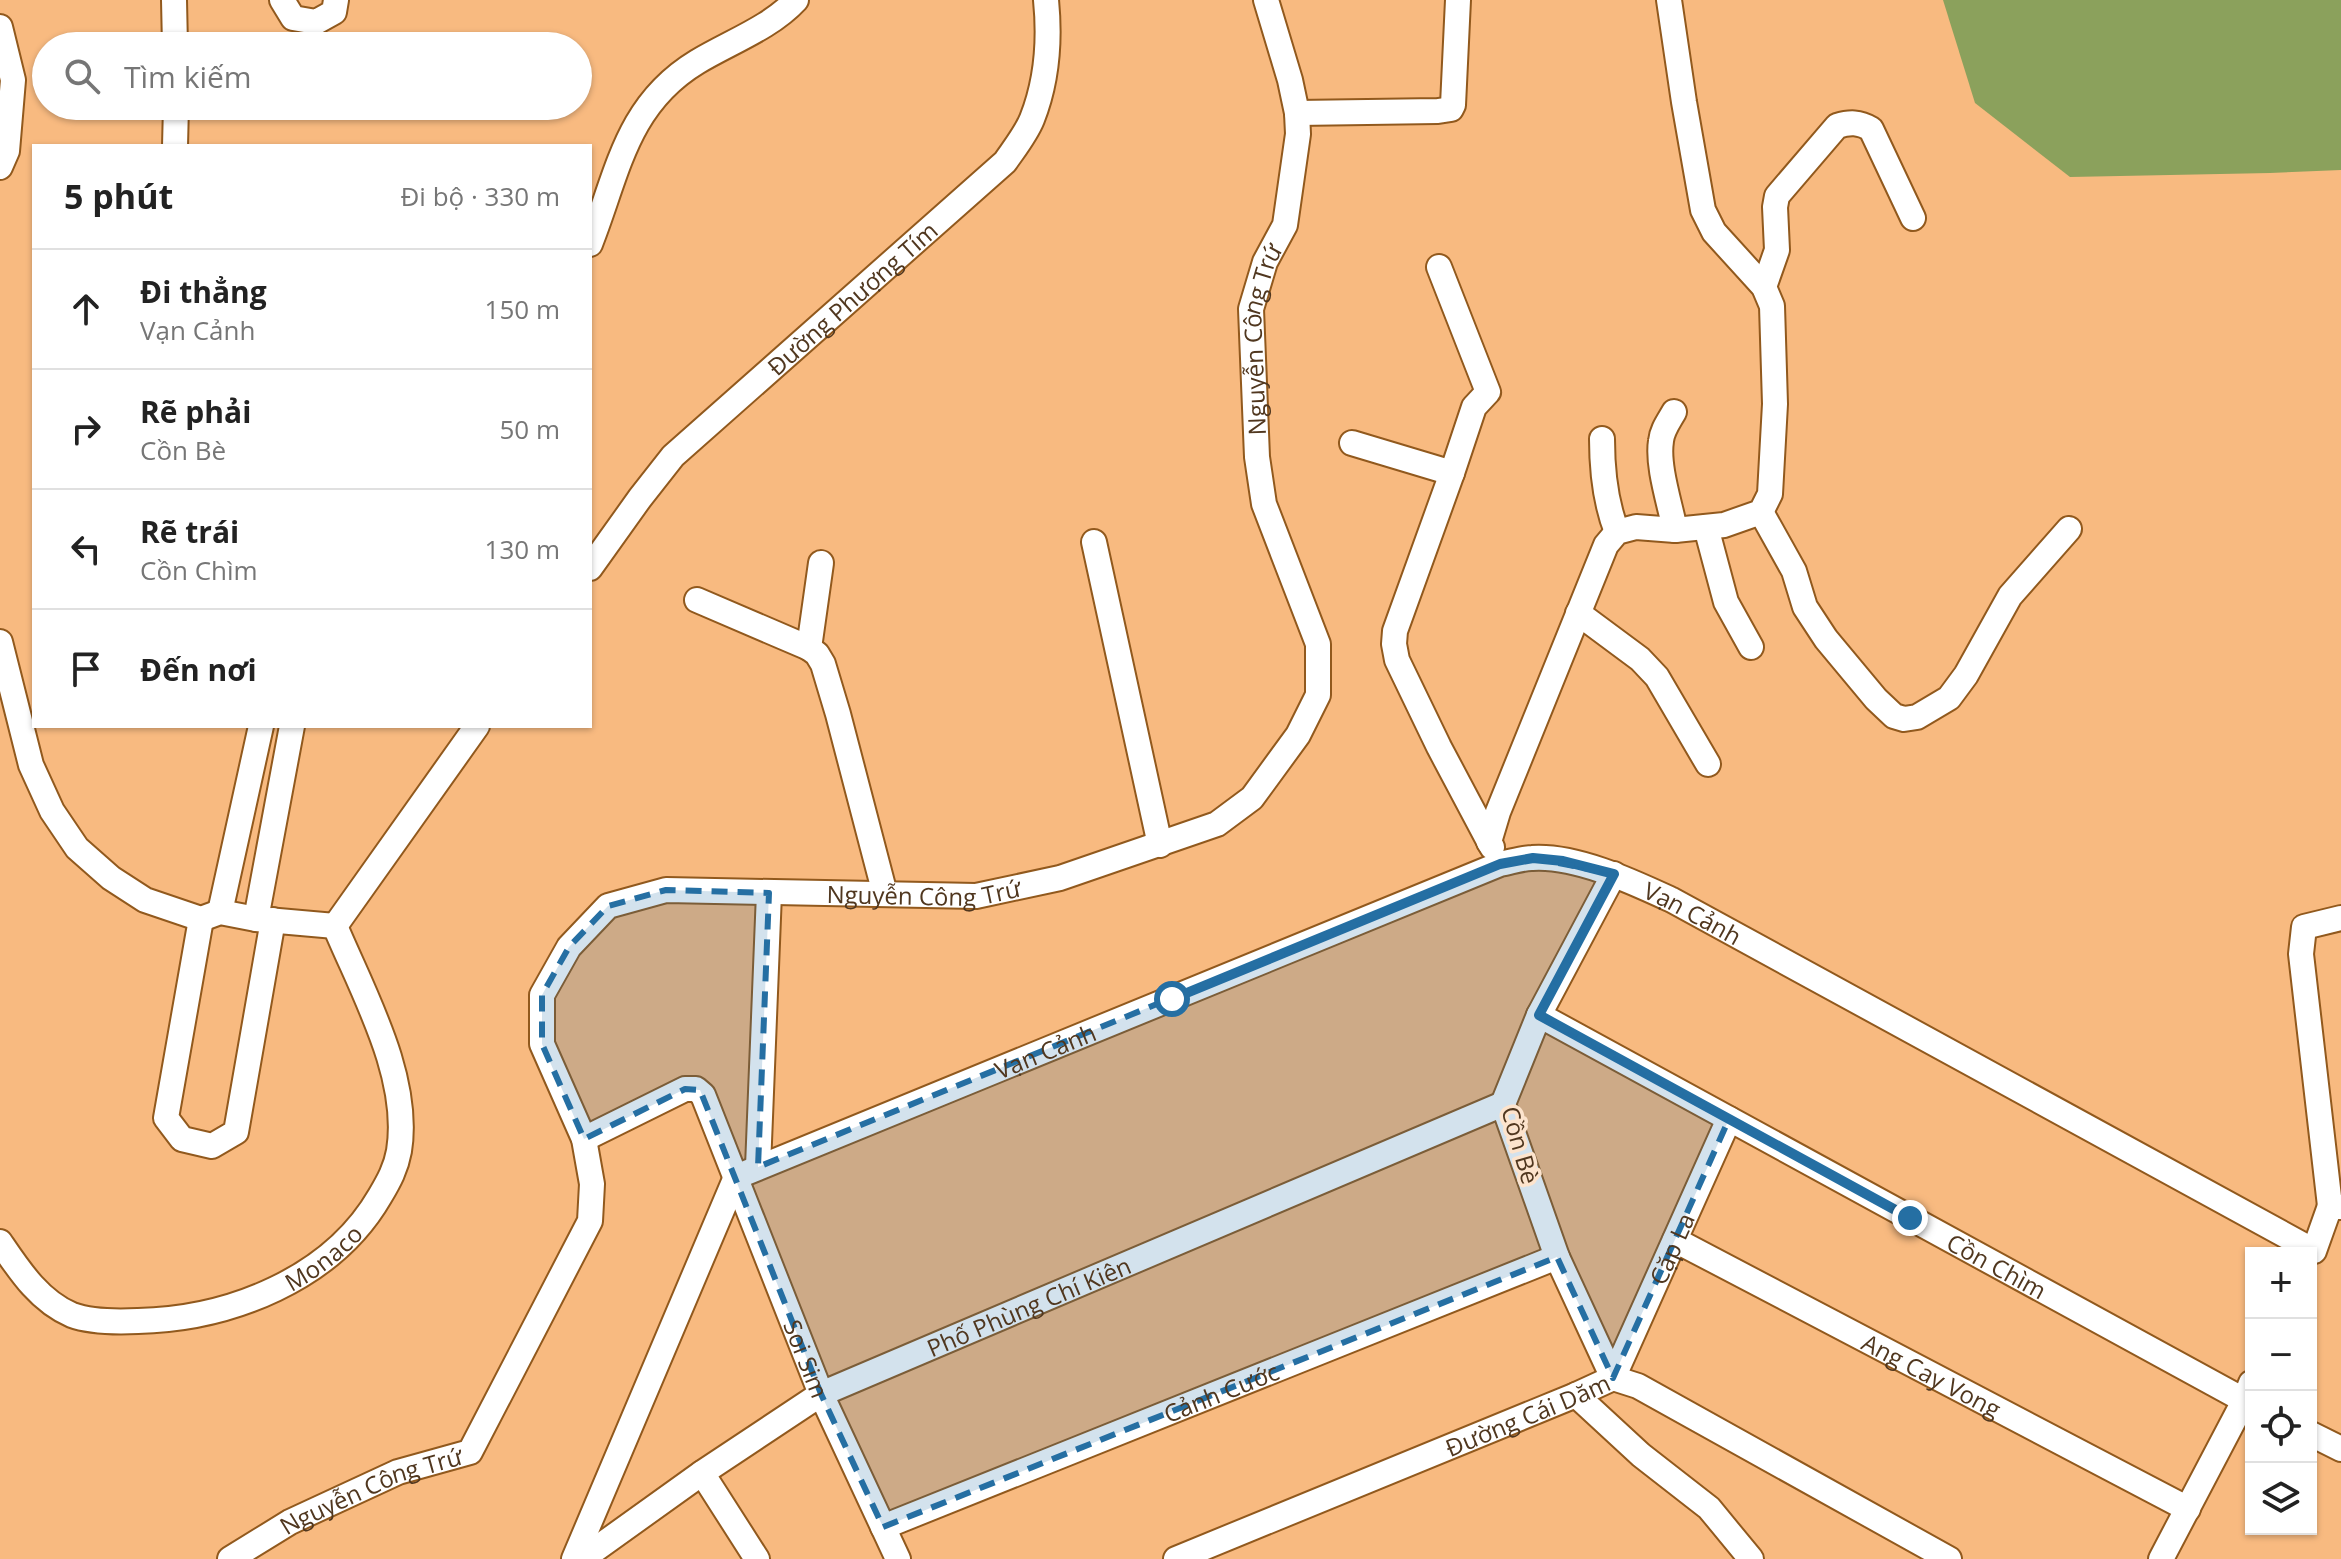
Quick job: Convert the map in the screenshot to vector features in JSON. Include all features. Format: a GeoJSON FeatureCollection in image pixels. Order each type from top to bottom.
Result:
{"type":"FeatureCollection","features":[{"type":"Feature","properties":{"kind":"street"},"geometry":{"type":"LineString","coordinates":[[174,0],[175,32]]}},
{"type":"Feature","properties":{"kind":"street"},"geometry":{"type":"LineString","coordinates":[[282,0],[293,18],[316,22],[334,12],[336,0]]}},
{"type":"Feature","properties":{"kind":"street"},"geometry":{"type":"LineString","coordinates":[[592,238],[636,122],[658,93],[694,64],[784,13],[796,0]]}},
{"type":"Feature","properties":{"kind":"street","name":"Đường Phượng Tím"},"geometry":{"type":"LineString","coordinates":[[592,565],[673,456],[1005,162],[1031,121],[1044,79],[1049,29],[1046,0]]}},
{"type":"Feature","properties":{"kind":"street","name":"Nguyễn Công Trứ"},"geometry":{"type":"LineString","coordinates":[[230,1559],[290,1522],[398,1472],[470,1452],[590,1221],[592,1184],[584,1139],[542,1044],[542,995],[569,947],[608,906],[666,890],[976,896],[1060,878],[1217,824],[1252,798],[1298,735],[1318,695],[1318,644],[1264,504],[1255,413],[1251,309],[1265,262],[1285,225],[1298,134],[1297,113],[1266,0]]}},
{"type":"Feature","properties":{"kind":"street"},"geometry":{"type":"LineString","coordinates":[[1297,113],[1451,109],[1458,0]]}},
{"type":"Feature","properties":{"kind":"street"},"geometry":{"type":"LineString","coordinates":[[1489,842],[1498,812],[1606,545],[1617,532],[1636,527],[1675,530],[1724,525],[1761,512],[1770,494],[1775,404],[1772,306],[1764,287],[1714,232],[1703,210],[1669,0]]}},
{"type":"Feature","properties":{"kind":"street"},"geometry":{"type":"LineString","coordinates":[[0,27],[13,80],[7,151],[0,167]]}},
{"type":"Feature","properties":{"kind":"street"},"geometry":{"type":"LineString","coordinates":[[175,144],[176,120]]}},
{"type":"Feature","properties":{"kind":"street"},"geometry":{"type":"LineString","coordinates":[[1764,287],[1777,250],[1777,196],[1837,126],[1861,124],[1871,129],[1913,218]]}},
{"type":"Feature","properties":{"kind":"street"},"geometry":{"type":"LineString","coordinates":[[1439,267],[1489,389],[1474,407],[1395,631],[1394,644],[1397,660],[1500,864]]}},
{"type":"Feature","properties":{"kind":"street"},"geometry":{"type":"LineString","coordinates":[[1674,412],[1661,442],[1675,530]]}},
{"type":"Feature","properties":{"kind":"street"},"geometry":{"type":"LineString","coordinates":[[1602,439],[1603,483],[1617,532]]}},
{"type":"Feature","properties":{"kind":"street"},"geometry":{"type":"LineString","coordinates":[[1352,443],[1452,473]]}},
{"type":"Feature","properties":{"kind":"street"},"geometry":{"type":"LineString","coordinates":[[1761,512],[1794,571],[1805,607],[1826,639],[1876,699],[1894,716],[1904,719],[1917,717],[1949,698],[1966,675],[2010,596],[2069,529]]}},
{"type":"Feature","properties":{"kind":"street"},"geometry":{"type":"LineString","coordinates":[[1706,527],[1726,602],[1751,647]]}},
{"type":"Feature","properties":{"kind":"street"},"geometry":{"type":"LineString","coordinates":[[1094,542],[1160,845]]}},
{"type":"Feature","properties":{"kind":"street"},"geometry":{"type":"LineString","coordinates":[[809,648],[821,563]]}},
{"type":"Feature","properties":{"kind":"street"},"geometry":{"type":"LineString","coordinates":[[697,600],[817,654],[838,714],[885,894]]}},
{"type":"Feature","properties":{"kind":"street"},"geometry":{"type":"LineString","coordinates":[[1578,613],[1640,659],[1657,677],[1708,764]]}},
{"type":"Feature","properties":{"kind":"street"},"geometry":{"type":"LineString","coordinates":[[0,642],[31,765],[52,811],[77,848],[111,878],[145,900],[210,916],[335,926],[476,728]]}},
{"type":"Feature","properties":{"kind":"street"},"geometry":{"type":"LineString","coordinates":[[260,728],[210,916],[166,1118],[182,1139],[212,1146],[236,1132],[292,728]]}},
{"type":"Feature","properties":{"kind":"street","name":"Vạn Cảnh"},"geometry":{"type":"LineString","coordinates":[[747,1172],[1500,864],[1533,858],[1563,861],[1614,874],[1686,907],[2300,1247]]}},
{"type":"Feature","properties":{"kind":"street","name":"Cồn Bè"},"geometry":{"type":"LineString","coordinates":[[1613,1378],[1557,1257],[1503,1104],[1539,1015],[1614,874]]}},
{"type":"Feature","properties":{"kind":"street"},"geometry":{"type":"LineString","coordinates":[[574,1559],[747,1172],[769,893]]}},
{"type":"Feature","properties":{"kind":"street"},"geometry":{"type":"LineString","coordinates":[[2336,1206],[2301,954],[2304,927],[2341,918]]}},
{"type":"Feature","properties":{"kind":"street","name":"Monaco"},"geometry":{"type":"LineString","coordinates":[[0,1242],[27,1282],[49,1301],[72,1315],[126,1322],[172,1320],[209,1313],[261,1296],[323,1262],[368,1217],[394,1172],[401,1119],[391,1060],[335,926]]}},
{"type":"Feature","properties":{"kind":"street","name":"Cồn Chìm"},"geometry":{"type":"LineString","coordinates":[[1539,1015],[2245,1394]]}},
{"type":"Feature","properties":{"kind":"street","name":"Soi Sim"},"geometry":{"type":"LineString","coordinates":[[584,1139],[685,1089],[696,1089],[703,1095],[747,1172],[821,1394],[898,1559]]}},
{"type":"Feature","properties":{"kind":"street","name":"Phố Phùng Chí Kiên"},"geometry":{"type":"LineString","coordinates":[[582,1559],[702,1473],[821,1394],[1503,1104]]}},
{"type":"Feature","properties":{"kind":"street","name":"Cặp La"},"geometry":{"type":"LineString","coordinates":[[1613,1378],[1729,1119]]}},
{"type":"Feature","properties":{"kind":"street","name":"Vạn Cảnh"},"geometry":{"type":"LineString","coordinates":[[2316,1247],[2336,1206]]}},
{"type":"Feature","properties":{"kind":"street","name":"Ang Cay Vong"},"geometry":{"type":"LineString","coordinates":[[1675,1240],[2188,1509]]}},
{"type":"Feature","properties":{"kind":"street","name":"Cảnh Cước"},"geometry":{"type":"LineString","coordinates":[[883,1527],[1557,1257]]}},
{"type":"Feature","properties":{"kind":"street","name":"Đường Cái Dăm"},"geometry":{"type":"LineString","coordinates":[[1176,1559],[1613,1378],[1638,1386],[1949,1559]]}},
{"type":"Feature","properties":{"kind":"street"},"geometry":{"type":"LineString","coordinates":[[1576,1395],[1641,1455],[1709,1508],[1751,1559]]}},
{"type":"Feature","properties":{"kind":"street"},"geometry":{"type":"LineString","coordinates":[[2161,1559],[2245,1403]]}},
{"type":"Feature","properties":{"kind":"street"},"geometry":{"type":"LineString","coordinates":[[2317,1437],[2341,1448]]}},
{"type":"Feature","properties":{"kind":"street"},"geometry":{"type":"LineString","coordinates":[[702,1473],[757,1559]]}},
{"type":"Feature","properties":{"kind":"highlighted area"},"geometry":{"type":"Polygon","coordinates":[[[1533,858],[1614,874],[1539,1015],[1729,1119],[1613,1378],[1557,1257],[883,1527],[821,1394],[700,1090],[685,1089],[584,1139],[542,1044],[542,995],[569,947],[608,906],[666,890],[769,893],[758,1167],[1500,864],[1533,858]]]}},
{"type":"Feature","properties":{"kind":"green space"},"geometry":{"type":"Polygon","coordinates":[[[1943,0],[2341,0],[2341,170],[2070,177],[1975,103],[1943,0]]]}},
{"type":"Feature","properties":{"kind":"route"},"geometry":{"type":"LineString","coordinates":[[1172,999],[1500,864],[1533,858],[1563,861],[1614,874],[1539,1015],[1910,1218]]}}]}
